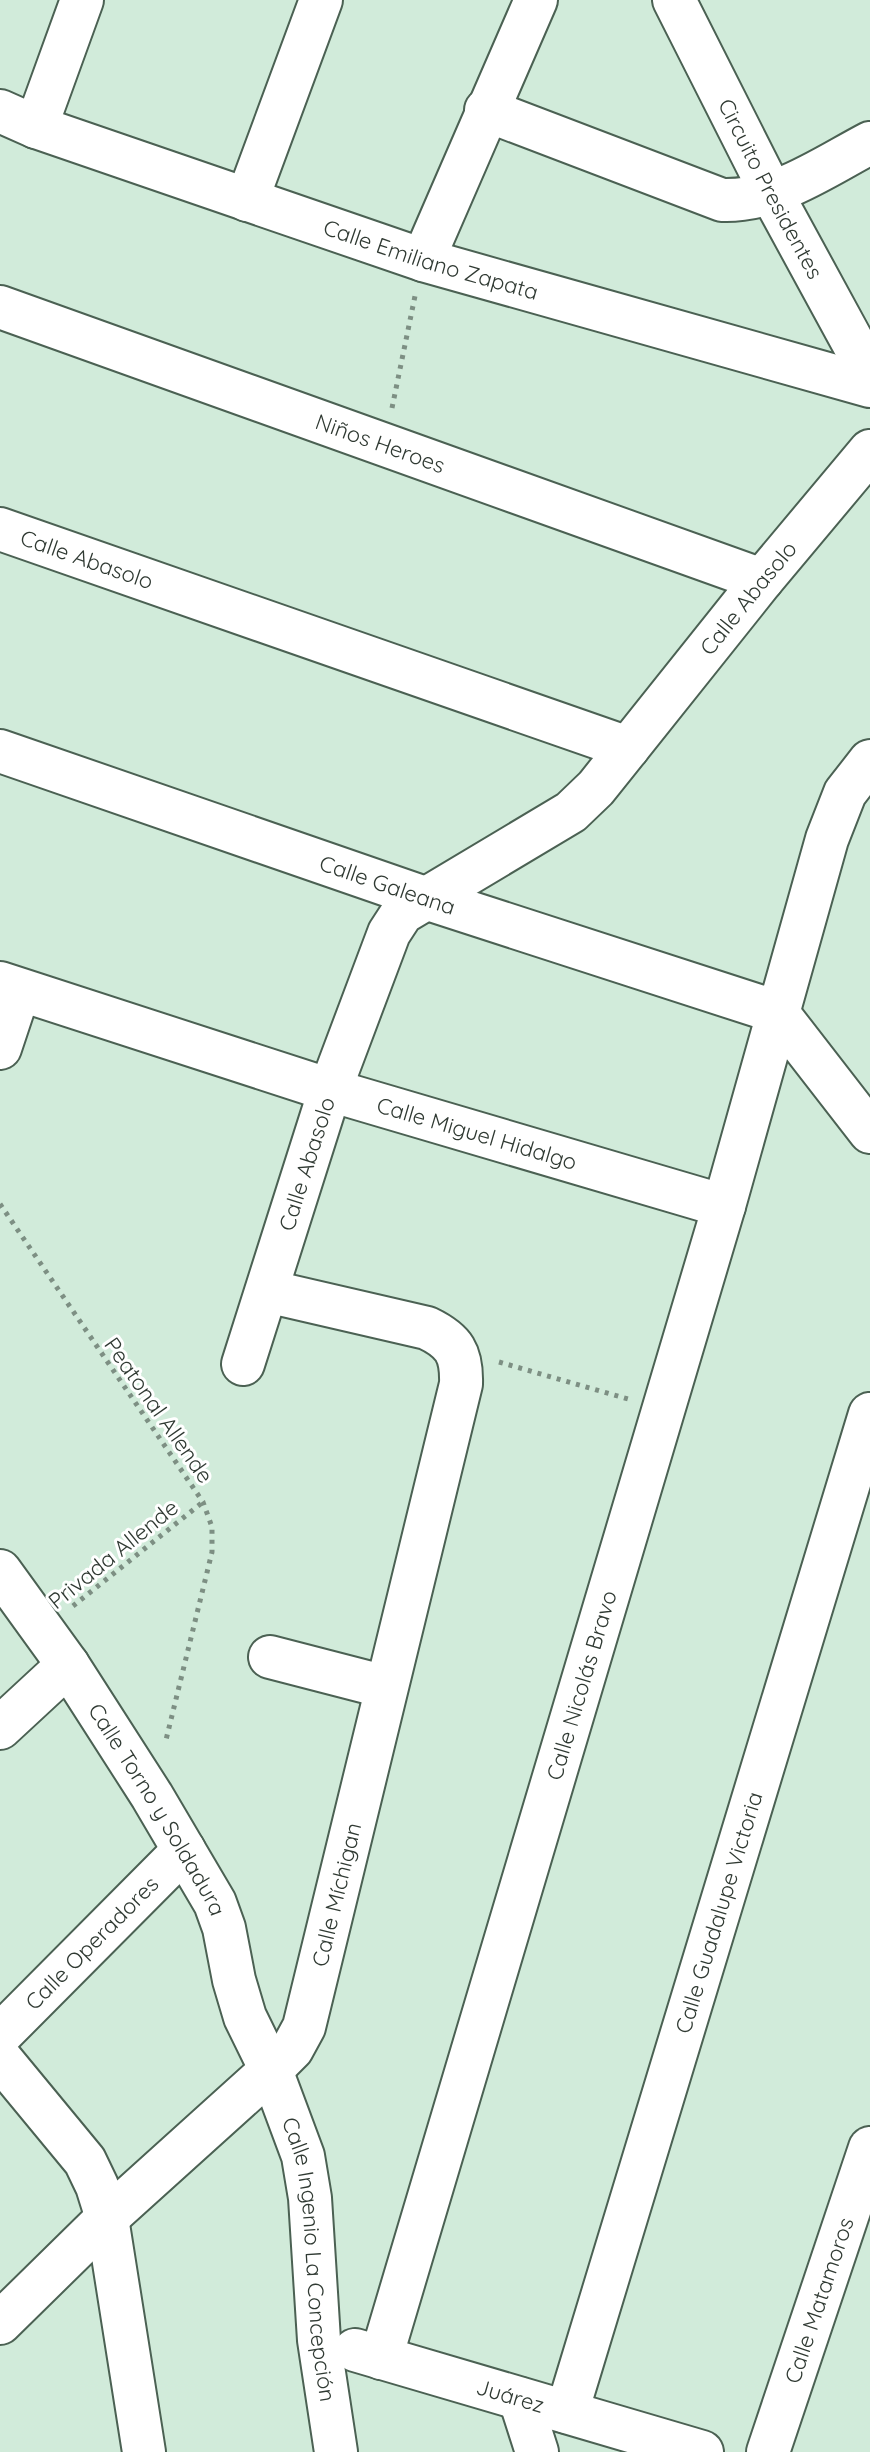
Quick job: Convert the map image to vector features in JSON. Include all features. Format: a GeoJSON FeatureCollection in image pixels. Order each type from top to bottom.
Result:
{"type":"FeatureCollection","features":[{"type":"Feature","properties":{"kind":"street"},"geometry":{"type":"LineString","coordinates":[[18,119],[82,0]]}},
{"type":"Feature","properties":{"kind":"street"},"geometry":{"type":"LineString","coordinates":[[247,200],[321,0]]}},
{"type":"Feature","properties":{"kind":"street"},"geometry":{"type":"LineString","coordinates":[[423,260],[536,0]]}},
{"type":"Feature","properties":{"kind":"street","name":"Circuito Presidentes"},"geometry":{"type":"LineString","coordinates":[[674,0],[772,194],[870,374]]}},
{"type":"Feature","properties":{"kind":"street"},"geometry":{"type":"LineString","coordinates":[[486,110],[722,200],[743,201],[772,194],[870,143]]}},
{"type":"Feature","properties":{"kind":"street","name":"Calle Emiliano Zapata"},"geometry":{"type":"LineString","coordinates":[[18,119],[423,260],[870,386]]}},
{"type":"Feature","properties":{"kind":"street","name":"Niños Heroes"},"geometry":{"type":"LineString","coordinates":[[0,307],[762,580]]}},
{"type":"Feature","properties":{"kind":"street","name":"Calle Abasolo"},"geometry":{"type":"LineString","coordinates":[[243,1364],[330,1090],[389,933],[402,913],[571,812],[596,788],[762,580],[870,451]]}},
{"type":"Feature","properties":{"kind":"street","name":"Calle Abasolo"},"geometry":{"type":"LineString","coordinates":[[0,529],[628,748]]}},
{"type":"Feature","properties":{"kind":"street","name":"Calle Galeana"},"geometry":{"type":"LineString","coordinates":[[0,751],[425,898],[777,1012]]}},
{"type":"Feature","properties":{"kind":"street","name":"Calle Nicolás Bravo"},"geometry":{"type":"LineString","coordinates":[[381,2358],[724,1206],[827,839],[845,793],[870,761]]}},
{"type":"Feature","properties":{"kind":"street"},"geometry":{"type":"LineString","coordinates":[[0,1048],[10,987]]}},
{"type":"Feature","properties":{"kind":"street","name":"Calle Miguel Hidalgo"},"geometry":{"type":"LineString","coordinates":[[10,987],[330,1090],[724,1206]]}},
{"type":"Feature","properties":{"kind":"street"},"geometry":{"type":"LineString","coordinates":[[777,1012],[870,1132]]}},
{"type":"Feature","properties":{"kind":"street"},"geometry":{"type":"LineString","coordinates":[[267,1291],[427,1328],[445,1337],[455,1350]]}},
{"type":"Feature","properties":{"kind":"street","name":"Calle Míchigan"},"geometry":{"type":"LineString","coordinates":[[0,2323],[107,2218],[271,2070],[292,2049],[304,2027],[461,1384],[461,1366],[455,1350]]}},
{"type":"Feature","properties":{"kind":"street","name":"Calle Guadalupe Victoria"},"geometry":{"type":"LineString","coordinates":[[567,2412],[870,1414]]}},
{"type":"Feature","properties":{"kind":"street","name":"Calle Torno y Soldadura"},"geometry":{"type":"LineString","coordinates":[[0,1571],[68,1665],[152,1796],[215,1903],[245,2017],[271,2070]]}},
{"type":"Feature","properties":{"kind":"street"},"geometry":{"type":"LineString","coordinates":[[270,1657],[386,1687]]}},
{"type":"Feature","properties":{"kind":"street"},"geometry":{"type":"LineString","coordinates":[[0,1728],[68,1665]]}},
{"type":"Feature","properties":{"kind":"street","name":"Calle Operadores"},"geometry":{"type":"LineString","coordinates":[[0,2035],[184,1850]]}},
{"type":"Feature","properties":{"kind":"street"},"geometry":{"type":"LineString","coordinates":[[0,2058],[85,2161],[97,2186],[107,2218],[144,2452]]}},
{"type":"Feature","properties":{"kind":"street","name":"Calle Ingenio La Concepción"},"geometry":{"type":"LineString","coordinates":[[271,2070],[303,2156],[310,2198],[319,2340],[336,2452]]}},
{"type":"Feature","properties":{"kind":"street","name":"Calle Matamoros"},"geometry":{"type":"LineString","coordinates":[[768,2452],[870,2148]]}},
{"type":"Feature","properties":{"kind":"street","name":"Juárez"},"geometry":{"type":"LineString","coordinates":[[319,2340],[702,2452]]}},
{"type":"Feature","properties":{"kind":"street"},"geometry":{"type":"LineString","coordinates":[[520,2399],[537,2452]]}},
{"type":"Feature","properties":{"kind":"path"},"geometry":{"type":"LineString","coordinates":[[384,444],[423,260]]}},
{"type":"Feature","properties":{"kind":"path","name":"Peatonal Allende"},"geometry":{"type":"LineString","coordinates":[[0,1204],[203,1502],[212,1527],[212,1552],[152,1796]]}},
{"type":"Feature","properties":{"kind":"path"},"geometry":{"type":"LineString","coordinates":[[455,1350],[663,1409]]}},
{"type":"Feature","properties":{"kind":"path","name":"Privada Allende"},"geometry":{"type":"LineString","coordinates":[[43,1631],[203,1502]]}}]}
